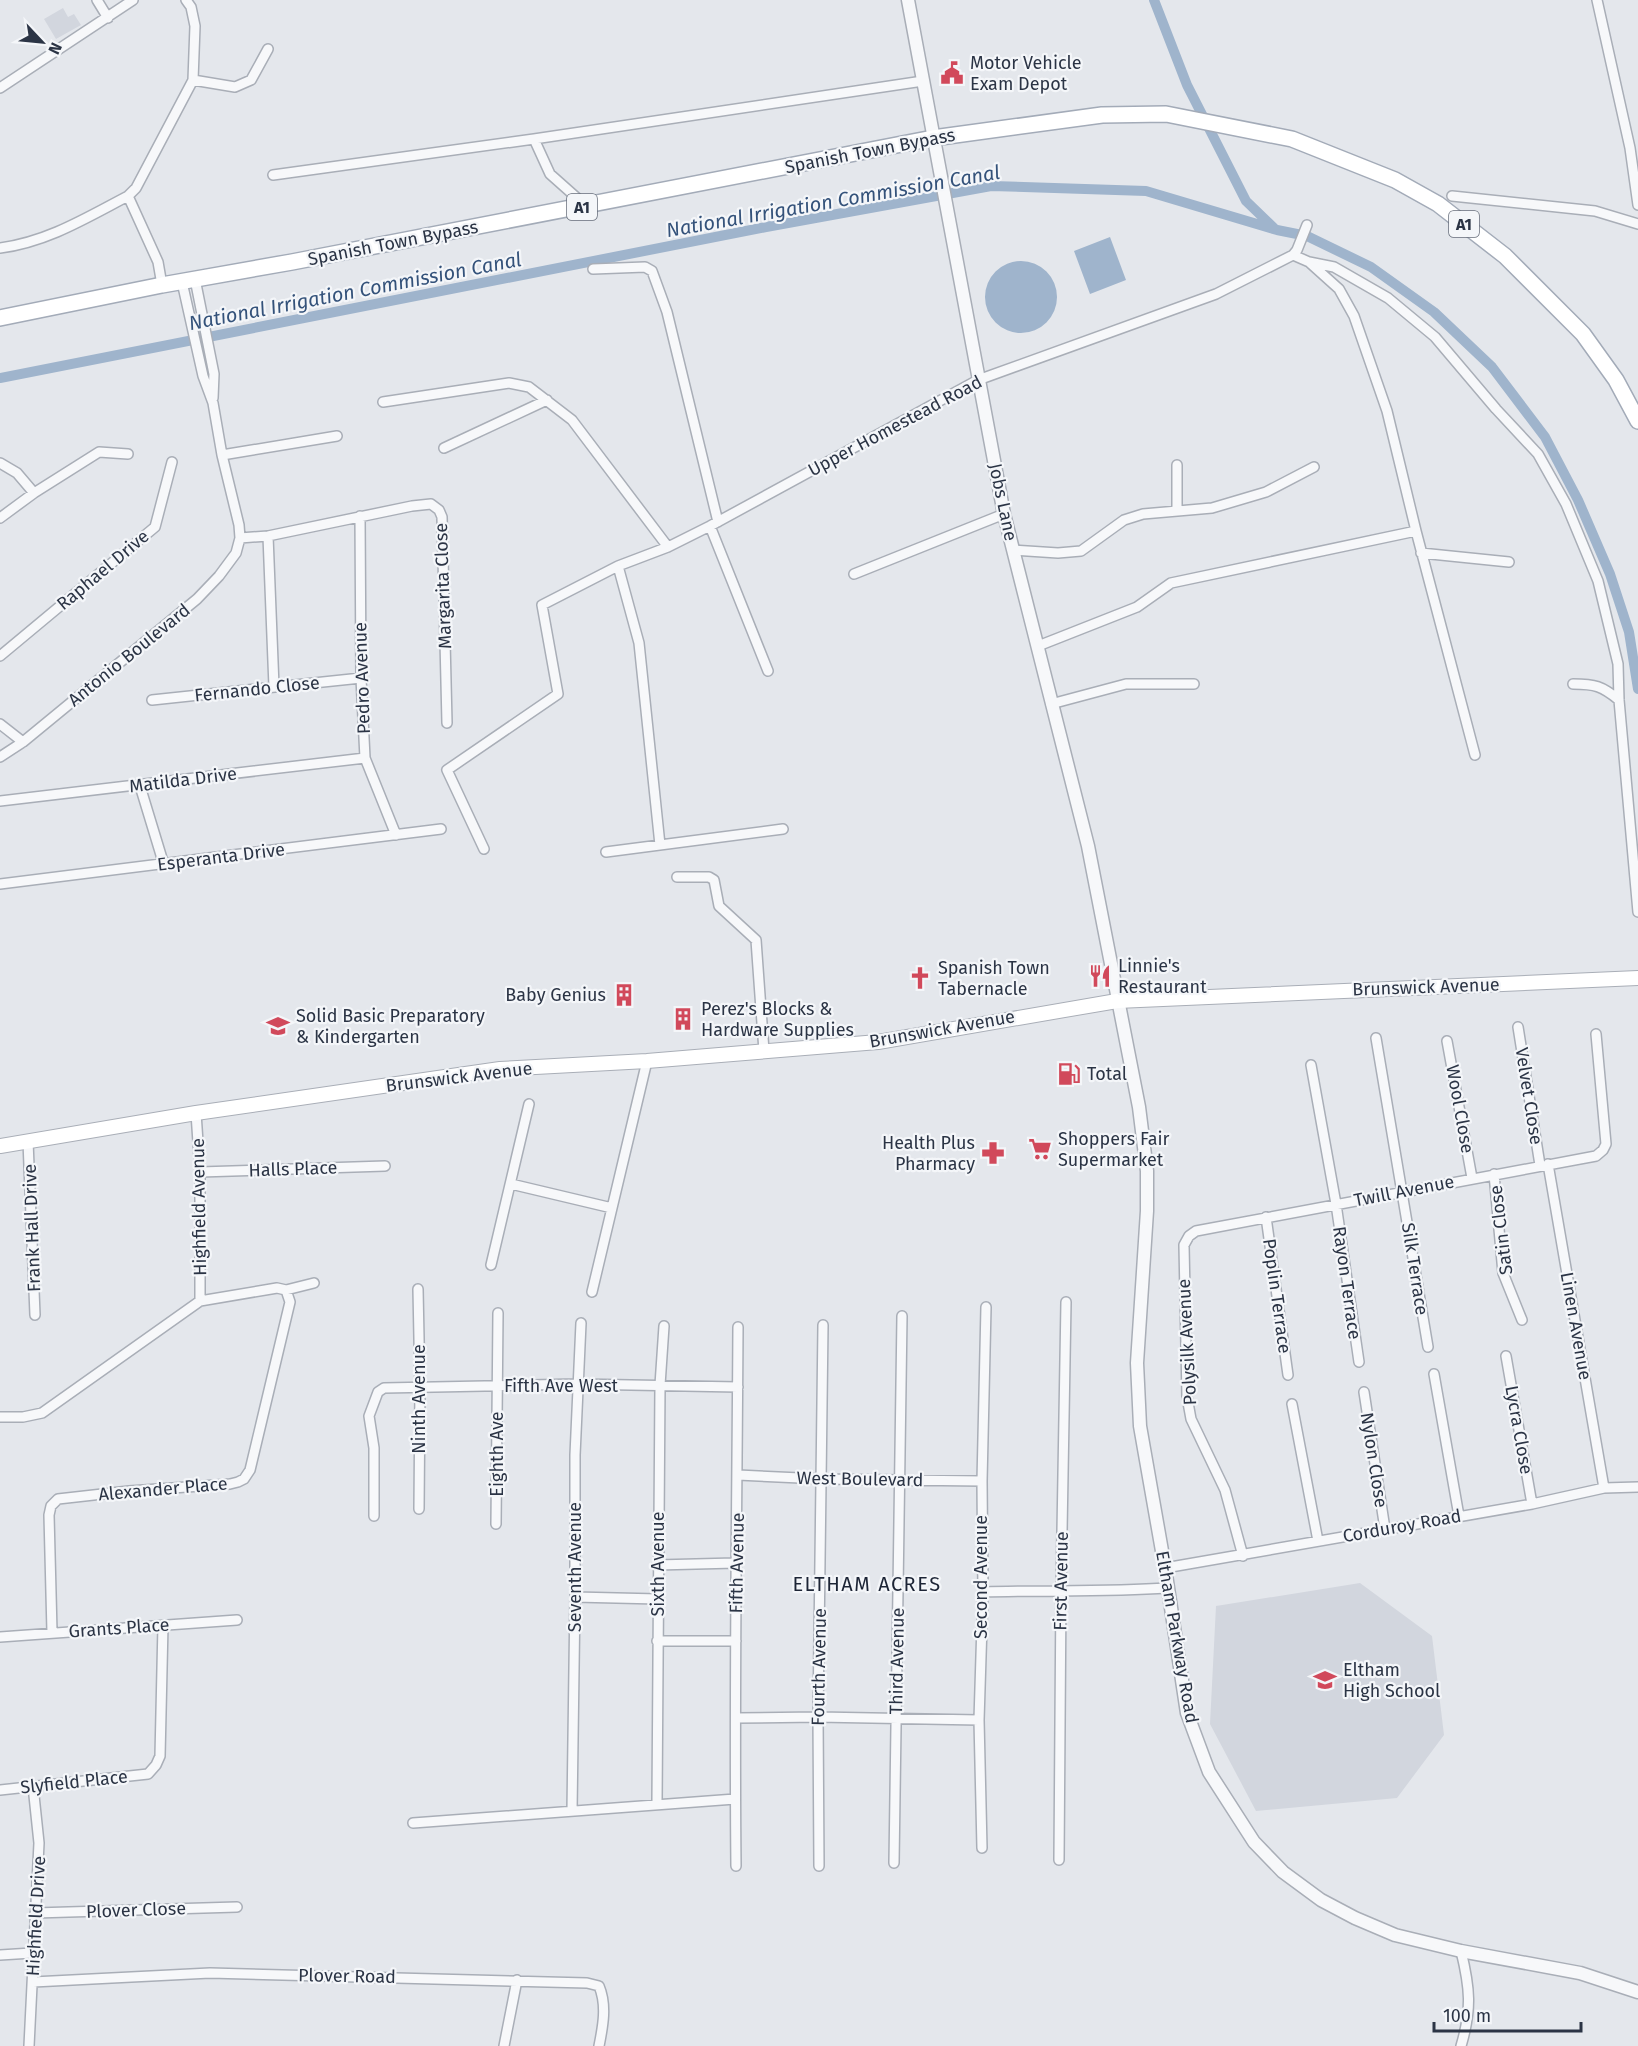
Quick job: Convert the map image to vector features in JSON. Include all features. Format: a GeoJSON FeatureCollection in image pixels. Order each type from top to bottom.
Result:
{"type":"FeatureCollection","features":[{"type":"Feature","properties":{"kind":"main road","name":"Spanish Town Bypass"},"geometry":{"type":"LineString","coordinates":[[0,318],[933,138],[1102,115],[1166,114],[1292,139],[1395,180],[1438,204],[1505,256],[1583,334],[1616,380],[1638,421]]}},
{"type":"Feature","properties":{"kind":"main road","name":"Brunswick Avenue"},"geometry":{"type":"LineString","coordinates":[[0,1146],[196,1113],[500,1069],[646,1061],[878,1042],[1117,1001],[1638,978]]}},
{"type":"Feature","properties":{"kind":"street"},"geometry":{"type":"LineString","coordinates":[[97,0],[108,18]]}},
{"type":"Feature","properties":{"kind":"street"},"geometry":{"type":"LineString","coordinates":[[0,88],[134,0]]}},
{"type":"Feature","properties":{"kind":"street"},"geometry":{"type":"LineString","coordinates":[[0,248],[56,234],[128,196],[136,188],[193,80],[195,26],[191,7],[186,0]]}},
{"type":"Feature","properties":{"kind":"street","name":"Jobs Lane"},"geometry":{"type":"LineString","coordinates":[[908,0],[1004,514],[1088,846],[1117,1001]]}},
{"type":"Feature","properties":{"kind":"street"},"geometry":{"type":"LineString","coordinates":[[1597,0],[1630,148],[1638,205]]}},
{"type":"Feature","properties":{"kind":"street"},"geometry":{"type":"LineString","coordinates":[[193,80],[235,87],[251,80],[268,49]]}},
{"type":"Feature","properties":{"kind":"street"},"geometry":{"type":"LineString","coordinates":[[273,175],[923,81]]}},
{"type":"Feature","properties":{"kind":"street"},"geometry":{"type":"LineString","coordinates":[[534,139],[550,174],[586,206]]}},
{"type":"Feature","properties":{"kind":"street"},"geometry":{"type":"LineString","coordinates":[[128,196],[158,262],[162,285]]}},
{"type":"Feature","properties":{"kind":"street"},"geometry":{"type":"LineString","coordinates":[[1452,196],[1595,211],[1638,224]]}},
{"type":"Feature","properties":{"kind":"street"},"geometry":{"type":"LineString","coordinates":[[1307,225],[1295,252],[1339,289],[1353,316],[1387,411],[1421,554],[1475,755]]}},
{"type":"Feature","properties":{"kind":"street","name":"Upper Homestead Road"},"geometry":{"type":"LineString","coordinates":[[484,849],[447,770],[558,694],[542,605],[618,566],[668,547],[714,524],[978,380],[1216,294],[1295,252]]}},
{"type":"Feature","properties":{"kind":"street"},"geometry":{"type":"LineString","coordinates":[[1309,262],[1334,267],[1388,298],[1436,337],[1538,454],[1566,504],[1598,581],[1618,664],[1619,700],[1638,912]]}},
{"type":"Feature","properties":{"kind":"street"},"geometry":{"type":"LineString","coordinates":[[592,269],[645,267],[652,272],[667,312],[714,524],[768,671]]}},
{"type":"Feature","properties":{"kind":"street"},"geometry":{"type":"LineString","coordinates":[[189,280],[204,323],[208,343],[214,374],[213,403]]}},
{"type":"Feature","properties":{"kind":"street"},"geometry":{"type":"LineString","coordinates":[[189,280],[191,325],[203,376],[213,403],[240,538]]}},
{"type":"Feature","properties":{"kind":"street"},"geometry":{"type":"LineString","coordinates":[[383,402],[509,383],[529,387],[572,420],[668,547]]}},
{"type":"Feature","properties":{"kind":"street"},"geometry":{"type":"LineString","coordinates":[[444,448],[547,400]]}},
{"type":"Feature","properties":{"kind":"street"},"geometry":{"type":"LineString","coordinates":[[222,454],[337,436]]}},
{"type":"Feature","properties":{"kind":"street"},"geometry":{"type":"LineString","coordinates":[[0,518],[34,493],[99,452],[128,454]]}},
{"type":"Feature","properties":{"kind":"street","name":"Raphael Drive"},"geometry":{"type":"LineString","coordinates":[[0,656],[155,527],[172,462]]}},
{"type":"Feature","properties":{"kind":"street"},"geometry":{"type":"LineString","coordinates":[[0,463],[17,473],[34,493]]}},
{"type":"Feature","properties":{"kind":"street"},"geometry":{"type":"LineString","coordinates":[[1177,465],[1177,510]]}},
{"type":"Feature","properties":{"kind":"street"},"geometry":{"type":"LineString","coordinates":[[1013,550],[1058,553],[1081,551],[1124,520],[1143,514],[1212,508],[1266,492],[1314,467]]}},
{"type":"Feature","properties":{"kind":"street","name":"Margarita Close"},"geometry":{"type":"LineString","coordinates":[[240,538],[268,536],[360,516],[431,504],[439,510],[442,517],[447,723]]}},
{"type":"Feature","properties":{"kind":"street"},"geometry":{"type":"LineString","coordinates":[[854,574],[1004,514]]}},
{"type":"Feature","properties":{"kind":"street","name":"Pedro Avenue"},"geometry":{"type":"LineString","coordinates":[[360,516],[361,678],[365,758],[396,835]]}},
{"type":"Feature","properties":{"kind":"street"},"geometry":{"type":"LineString","coordinates":[[1038,646],[1137,607],[1171,583],[1416,531]]}},
{"type":"Feature","properties":{"kind":"street"},"geometry":{"type":"LineString","coordinates":[[268,536],[274,687]]}},
{"type":"Feature","properties":{"kind":"street","name":"Antonio Boulevard"},"geometry":{"type":"LineString","coordinates":[[0,757],[23,742],[197,599],[219,576],[236,553],[240,538]]}},
{"type":"Feature","properties":{"kind":"street"},"geometry":{"type":"LineString","coordinates":[[1421,554],[1509,562]]}},
{"type":"Feature","properties":{"kind":"street"},"geometry":{"type":"LineString","coordinates":[[618,566],[639,643],[660,845]]}},
{"type":"Feature","properties":{"kind":"street","name":"Fernando Close"},"geometry":{"type":"LineString","coordinates":[[152,700],[361,678]]}},
{"type":"Feature","properties":{"kind":"street"},"geometry":{"type":"LineString","coordinates":[[1051,704],[1126,684],[1194,684]]}},
{"type":"Feature","properties":{"kind":"street"},"geometry":{"type":"LineString","coordinates":[[1573,684],[1592,684],[1606,689],[1619,700]]}},
{"type":"Feature","properties":{"kind":"street"},"geometry":{"type":"LineString","coordinates":[[0,723],[23,742]]}},
{"type":"Feature","properties":{"kind":"street","name":"Matilda Drive"},"geometry":{"type":"LineString","coordinates":[[0,801],[365,758]]}},
{"type":"Feature","properties":{"kind":"street"},"geometry":{"type":"LineString","coordinates":[[140,786],[164,865]]}},
{"type":"Feature","properties":{"kind":"street"},"geometry":{"type":"LineString","coordinates":[[606,852],[783,829]]}},
{"type":"Feature","properties":{"kind":"street","name":"Esperanta Drive"},"geometry":{"type":"LineString","coordinates":[[0,884],[441,830]]}},
{"type":"Feature","properties":{"kind":"street"},"geometry":{"type":"LineString","coordinates":[[677,877],[709,877],[714,880],[719,906],[756,940],[764,1052]]}},
{"type":"Feature","properties":{"kind":"street","name":"Eltham Parkway Road"},"geometry":{"type":"LineString","coordinates":[[1117,1001],[1138,1107],[1147,1171],[1147,1211],[1141,1273],[1137,1363],[1140,1426],[1166,1568],[1187,1713],[1209,1772],[1254,1842],[1283,1872],[1330,1905],[1395,1935],[1461,1951],[1580,1973],[1638,1992]]}},
{"type":"Feature","properties":{"kind":"street","name":"Velvet Close"},"geometry":{"type":"LineString","coordinates":[[1518,1027],[1544,1165]]}},
{"type":"Feature","properties":{"kind":"street","name":"Twill Avenue"},"geometry":{"type":"LineString","coordinates":[[1196,1231],[1596,1156],[1606,1144],[1596,1034]]}},
{"type":"Feature","properties":{"kind":"street","name":"Silk Terrace"},"geometry":{"type":"LineString","coordinates":[[1376,1038],[1428,1347]]}},
{"type":"Feature","properties":{"kind":"street","name":"Wool Close"},"geometry":{"type":"LineString","coordinates":[[1447,1041],[1472,1178]]}},
{"type":"Feature","properties":{"kind":"street"},"geometry":{"type":"LineString","coordinates":[[592,1292],[646,1061]]}},
{"type":"Feature","properties":{"kind":"street","name":"Rayon Terrace"},"geometry":{"type":"LineString","coordinates":[[1311,1065],[1336,1204],[1359,1362]]}},
{"type":"Feature","properties":{"kind":"street"},"geometry":{"type":"LineString","coordinates":[[491,1265],[529,1104]]}},
{"type":"Feature","properties":{"kind":"street","name":"Highfield Avenue"},"geometry":{"type":"LineString","coordinates":[[196,1113],[201,1172],[200,1301]]}},
{"type":"Feature","properties":{"kind":"street","name":"Frank Hall Drive"},"geometry":{"type":"LineString","coordinates":[[28,1141],[35,1315]]}},
{"type":"Feature","properties":{"kind":"street","name":"Linen Avenue"},"geometry":{"type":"LineString","coordinates":[[1544,1165],[1604,1488]]}},
{"type":"Feature","properties":{"kind":"street","name":"Halls Place"},"geometry":{"type":"LineString","coordinates":[[201,1172],[385,1166]]}},
{"type":"Feature","properties":{"kind":"street","name":"Satin Close"},"geometry":{"type":"LineString","coordinates":[[1494,1174],[1503,1273],[1522,1320]]}},
{"type":"Feature","properties":{"kind":"street"},"geometry":{"type":"LineString","coordinates":[[511,1184],[612,1208]]}},
{"type":"Feature","properties":{"kind":"street","name":"Poplin Terrace"},"geometry":{"type":"LineString","coordinates":[[1266,1217],[1288,1375]]}},
{"type":"Feature","properties":{"kind":"street","name":"Polysilk Avenue"},"geometry":{"type":"LineString","coordinates":[[1196,1231],[1189,1236],[1184,1245],[1187,1397],[1191,1419],[1225,1490],[1243,1556]]}},
{"type":"Feature","properties":{"kind":"street"},"geometry":{"type":"LineString","coordinates":[[0,1417],[23,1417],[42,1413],[200,1301],[277,1288],[286,1290],[314,1283]]}},
{"type":"Feature","properties":{"kind":"street","name":"Ninth Avenue"},"geometry":{"type":"LineString","coordinates":[[418,1289],[419,1509]]}},
{"type":"Feature","properties":{"kind":"street","name":"Alexander Place"},"geometry":{"type":"LineString","coordinates":[[52,1632],[49,1515],[51,1506],[58,1499],[129,1491],[230,1484],[248,1475],[290,1302],[286,1290]]}},
{"type":"Feature","properties":{"kind":"street","name":"First Avenue"},"geometry":{"type":"LineString","coordinates":[[1059,1860],[1066,1302]]}},
{"type":"Feature","properties":{"kind":"street","name":"Second Avenue"},"geometry":{"type":"LineString","coordinates":[[981,1848],[979,1720],[983,1592],[982,1481],[986,1307]]}},
{"type":"Feature","properties":{"kind":"street","name":"Eighth Ave"},"geometry":{"type":"LineString","coordinates":[[496,1524],[498,1313]]}},
{"type":"Feature","properties":{"kind":"street","name":"Third Avenue"},"geometry":{"type":"LineString","coordinates":[[894,1863],[902,1316]]}},
{"type":"Feature","properties":{"kind":"street","name":"Seventh Avenue"},"geometry":{"type":"LineString","coordinates":[[572,1811],[575,1455],[581,1323]]}},
{"type":"Feature","properties":{"kind":"street","name":"Fourth Avenue"},"geometry":{"type":"LineString","coordinates":[[819,1866],[818,1717],[823,1325]]}},
{"type":"Feature","properties":{"kind":"street","name":"Sixth Avenue"},"geometry":{"type":"LineString","coordinates":[[657,1803],[657,1565],[660,1385],[664,1326]]}},
{"type":"Feature","properties":{"kind":"street","name":"Fifth Avenue"},"geometry":{"type":"LineString","coordinates":[[736,1866],[735,1563],[738,1475],[738,1327]]}},
{"type":"Feature","properties":{"kind":"street","name":"Lycra Close"},"geometry":{"type":"LineString","coordinates":[[1506,1356],[1532,1504]]}},
{"type":"Feature","properties":{"kind":"street"},"geometry":{"type":"LineString","coordinates":[[1434,1374],[1459,1516]]}},
{"type":"Feature","properties":{"kind":"street","name":"Fifth Ave West"},"geometry":{"type":"LineString","coordinates":[[374,1516],[374,1448],[369,1416],[378,1392],[384,1388],[577,1384],[738,1387]]}},
{"type":"Feature","properties":{"kind":"street","name":"Nylon Close"},"geometry":{"type":"LineString","coordinates":[[1364,1392],[1385,1529]]}},
{"type":"Feature","properties":{"kind":"street"},"geometry":{"type":"LineString","coordinates":[[1292,1404],[1318,1541]]}},
{"type":"Feature","properties":{"kind":"street","name":"West Boulevard"},"geometry":{"type":"LineString","coordinates":[[738,1475],[822,1479],[982,1481]]}},
{"type":"Feature","properties":{"kind":"street","name":"Corduroy Road"},"geometry":{"type":"LineString","coordinates":[[1166,1568],[1532,1504],[1604,1488],[1638,1487]]}},
{"type":"Feature","properties":{"kind":"street"},"geometry":{"type":"LineString","coordinates":[[657,1565],[735,1563]]}},
{"type":"Feature","properties":{"kind":"street"},"geometry":{"type":"LineString","coordinates":[[983,1592],[1061,1589],[1133,1590],[1167,1587]]}},
{"type":"Feature","properties":{"kind":"street"},"geometry":{"type":"LineString","coordinates":[[575,1597],[658,1599]]}},
{"type":"Feature","properties":{"kind":"street","name":"Grants Place"},"geometry":{"type":"LineString","coordinates":[[0,1637],[237,1620]]}},
{"type":"Feature","properties":{"kind":"street","name":"Slyfield Place"},"geometry":{"type":"LineString","coordinates":[[0,1790],[148,1774],[156,1766],[160,1756],[163,1625]]}},
{"type":"Feature","properties":{"kind":"street"},"geometry":{"type":"LineString","coordinates":[[657,1641],[736,1641]]}},
{"type":"Feature","properties":{"kind":"street"},"geometry":{"type":"LineString","coordinates":[[737,1718],[979,1720]]}},
{"type":"Feature","properties":{"kind":"street","name":"Highfield Drive"},"geometry":{"type":"LineString","coordinates":[[29,2046],[39,1843],[33,1786]]}},
{"type":"Feature","properties":{"kind":"street"},"geometry":{"type":"LineString","coordinates":[[413,1823],[657,1803],[735,1799]]}},
{"type":"Feature","properties":{"kind":"street","name":"Plover Close"},"geometry":{"type":"LineString","coordinates":[[36,1913],[237,1907]]}},
{"type":"Feature","properties":{"kind":"street"},"geometry":{"type":"LineString","coordinates":[[1461,1951],[1469,1982],[1469,1999],[1461,2046]]}},
{"type":"Feature","properties":{"kind":"street"},"geometry":{"type":"LineString","coordinates":[[0,1955],[33,1953]]}},
{"type":"Feature","properties":{"kind":"street","name":"Plover Road"},"geometry":{"type":"LineString","coordinates":[[33,1982],[210,1973],[587,1983],[599,1986],[604,1998],[599,2046]]}},
{"type":"Feature","properties":{"kind":"street"},"geometry":{"type":"LineString","coordinates":[[504,2046],[517,1980]]}},
{"type":"Feature","properties":{"kind":"shaded area"},"geometry":{"type":"Polygon","coordinates":[[[63,8],[68,17],[74,14],[81,25],[56,39],[44,19],[63,8]]]}},
{"type":"Feature","properties":{"kind":"shaded area","name":"Eltham High School"},"geometry":{"type":"Polygon","coordinates":[[[1360,1583],[1432,1636],[1444,1735],[1397,1798],[1256,1811],[1210,1724],[1216,1606],[1360,1583]]]}},
{"type":"Feature","properties":{"kind":"water"},"geometry":{"type":"Polygon","coordinates":[[[1110,237],[1126,280],[1090,294],[1074,251],[1110,237]]]}},
{"type":"Feature","properties":{"kind":"water"},"geometry":{"type":"Polygon","coordinates":[[[1021,261],[1041,267],[1051,277],[1057,297],[1051,317],[1041,327],[1021,333],[1001,327],[991,317],[985,297],[991,277],[1001,267],[1021,261]]]}},
{"type":"Feature","properties":{"kind":"waterway"},"geometry":{"type":"LineString","coordinates":[[1154,0],[1187,85],[1246,201],[1274,228]]}},
{"type":"Feature","properties":{"kind":"waterway","name":"National Irrigation Commission Canal"},"geometry":{"type":"LineString","coordinates":[[0,378],[766,227],[991,186],[1146,191],[1277,230],[1307,236],[1371,267],[1434,312],[1492,367],[1545,437],[1578,500],[1610,574],[1629,632],[1638,689]]}},
{"type":"Feature","properties":{"kind":"place","name":"Motor Vehicle Exam Depot"},"geometry":{"type":"Point","coordinates":[952,73]}},
{"type":"Feature","properties":{"kind":"place","name":"Linnie's Restaurant"},"geometry":{"type":"Point","coordinates":[1100,976]}},
{"type":"Feature","properties":{"kind":"place","name":"Spanish Town Tabernacle"},"geometry":{"type":"Point","coordinates":[920,978]}},
{"type":"Feature","properties":{"kind":"place","name":"Baby Genius"},"geometry":{"type":"Point","coordinates":[624,995]}},
{"type":"Feature","properties":{"kind":"place","name":"Perez's Blocks & Hardware Supplies"},"geometry":{"type":"Point","coordinates":[683,1019]}},
{"type":"Feature","properties":{"kind":"place","name":"Solid Basic Preparatory & Kindergarten"},"geometry":{"type":"Point","coordinates":[278,1026]}},
{"type":"Feature","properties":{"kind":"place","name":"Total"},"geometry":{"type":"Point","coordinates":[1069,1074]}},
{"type":"Feature","properties":{"kind":"place","name":"Shoppers Fair Supermarket"},"geometry":{"type":"Point","coordinates":[1040,1149]}},
{"type":"Feature","properties":{"kind":"place","name":"Health Plus Pharmacy"},"geometry":{"type":"Point","coordinates":[993,1153]}},
{"type":"Feature","properties":{"kind":"place","name":"Eltham High School"},"geometry":{"type":"Point","coordinates":[1325,1680]}},
{"type":"Feature","properties":{"kind":"district","name":"ELTHAM ACRES"},"geometry":{"type":"Point","coordinates":[867,1584]}}]}
